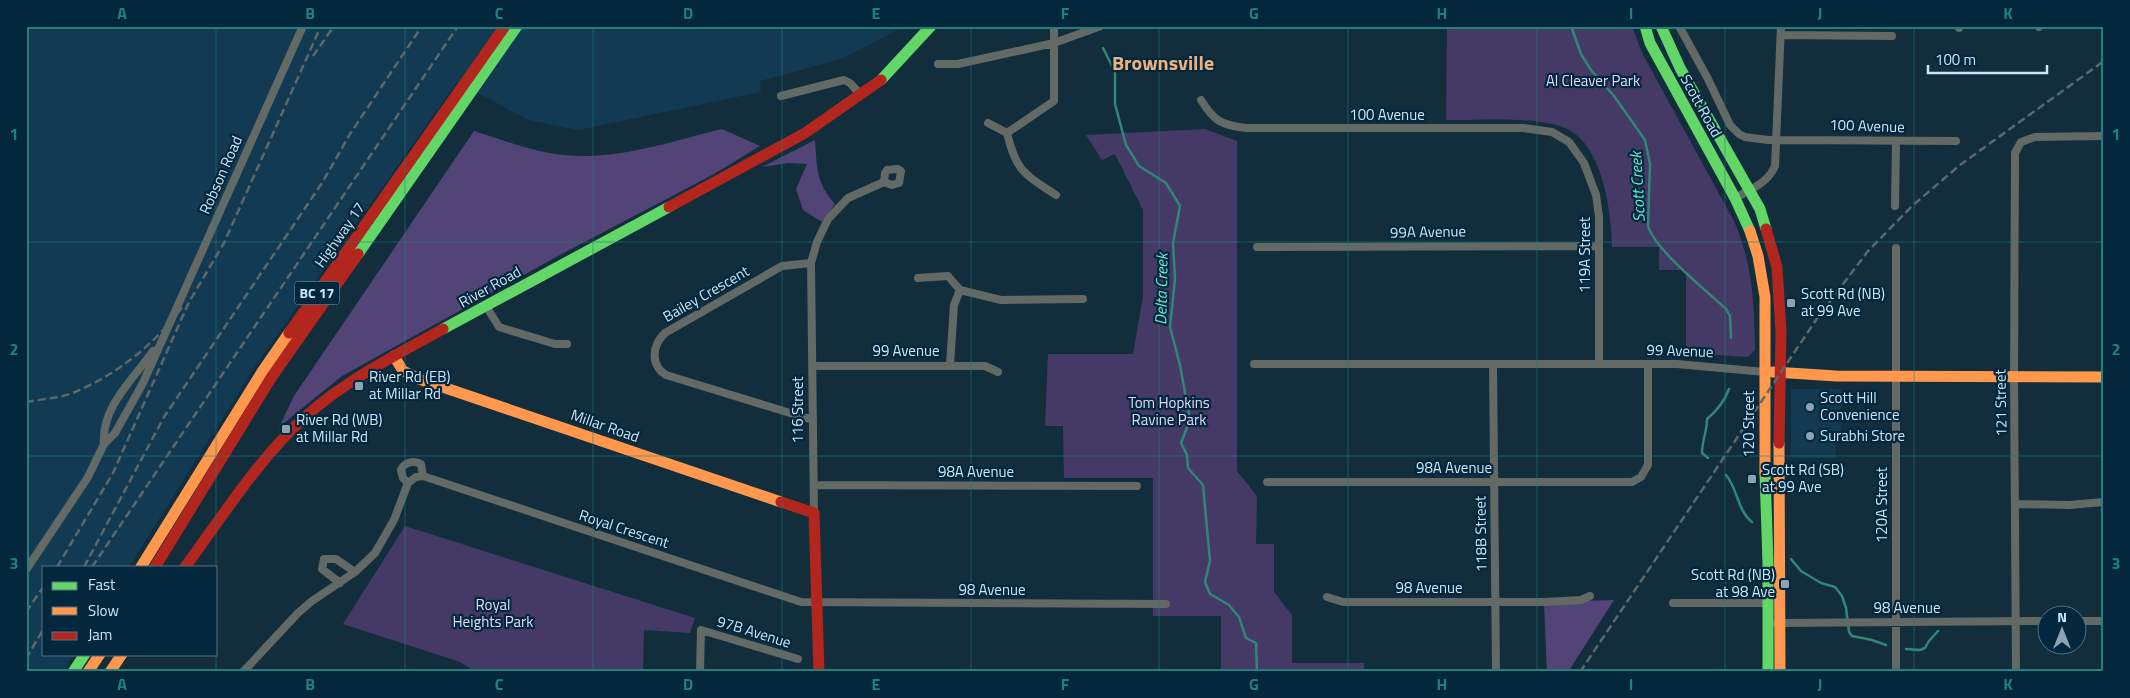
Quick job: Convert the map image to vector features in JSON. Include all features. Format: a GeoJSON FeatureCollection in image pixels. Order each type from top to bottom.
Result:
{"type":"FeatureCollection","features":[{"type":"Feature","properties":{"kind":"main road","name":"Highway 17"},"geometry":{"type":"LineString","coordinates":[[142,566],[267,365],[505,26]]}},
{"type":"Feature","properties":{"kind":"main road","name":"Highway 17"},"geometry":{"type":"LineString","coordinates":[[156,566],[271,378],[517,26]]}},
{"type":"Feature","properties":{"kind":"main road","name":"River Road"},"geometry":{"type":"LineString","coordinates":[[186,566],[258,471],[294,428],[338,392],[394,356],[805,133],[887,75],[931,26]]}},
{"type":"Feature","properties":{"kind":"main road","name":"Scott Road"},"geometry":{"type":"LineString","coordinates":[[1645,26],[1650,43],[1667,76],[1736,198]]}},
{"type":"Feature","properties":{"kind":"main road","name":"Scott Road"},"geometry":{"type":"LineString","coordinates":[[1660,26],[1680,68],[1750,190]]}},
{"type":"Feature","properties":{"kind":"main road","name":"120 Street"},"geometry":{"type":"LineString","coordinates":[[1750,190],[1767,229],[1777,267],[1781,307],[1780,672]]}},
{"type":"Feature","properties":{"kind":"main road","name":"120 Street"},"geometry":{"type":"LineString","coordinates":[[1736,198],[1752,235],[1762,274],[1765,297],[1764,486],[1768,672]]}},
{"type":"Feature","properties":{"kind":"main road","name":"Millar Road"},"geometry":{"type":"LineString","coordinates":[[394,356],[403,371],[419,379],[814,512]]}},
{"type":"Feature","properties":{"kind":"main road","name":"99 Avenue"},"geometry":{"type":"LineString","coordinates":[[1765,372],[1836,376],[2104,377]]}},
{"type":"Feature","properties":{"kind":"main road","name":"116 Street"},"geometry":{"type":"LineString","coordinates":[[814,512],[819,672]]}},
{"type":"Feature","properties":{"kind":"main road"},"geometry":{"type":"LineString","coordinates":[[73,672],[84,656]]}},
{"type":"Feature","properties":{"kind":"main road"},"geometry":{"type":"LineString","coordinates":[[88,672],[99,656]]}},
{"type":"Feature","properties":{"kind":"main road"},"geometry":{"type":"LineString","coordinates":[[110,672],[121,656]]}},
{"type":"Feature","properties":{"kind":"street","name":"Robson Road"},"geometry":{"type":"LineString","coordinates":[[26,570],[88,477],[104,444],[115,433],[143,383],[303,26]]}},
{"type":"Feature","properties":{"kind":"street"},"geometry":{"type":"LineString","coordinates":[[1006,133],[1054,101],[1054,26]]}},
{"type":"Feature","properties":{"kind":"street"},"geometry":{"type":"LineString","coordinates":[[938,64],[958,64],[1054,43],[1101,26]]}},
{"type":"Feature","properties":{"kind":"street","name":"Scott Road"},"geometry":{"type":"LineString","coordinates":[[1679,26],[1730,125],[1739,134],[1746,137],[1753,139],[1778,139]]}},
{"type":"Feature","properties":{"kind":"street"},"geometry":{"type":"LineString","coordinates":[[1736,198],[1762,183],[1773,172],[1777,159],[1781,30],[1892,36]]}},
{"type":"Feature","properties":{"kind":"street"},"geometry":{"type":"LineString","coordinates":[[780,96],[844,80],[850,83],[861,95]]}},
{"type":"Feature","properties":{"kind":"street","name":"100 Avenue"},"geometry":{"type":"LineString","coordinates":[[1201,100],[1215,120],[1236,127],[1534,129],[1558,134],[1577,151]]}},
{"type":"Feature","properties":{"kind":"street"},"geometry":{"type":"LineString","coordinates":[[988,123],[1006,133],[1013,158],[1028,177],[1056,195]]}},
{"type":"Feature","properties":{"kind":"street","name":"121 Street"},"geometry":{"type":"LineString","coordinates":[[2016,672],[2015,162],[2018,146],[2026,139],[2104,136]]}},
{"type":"Feature","properties":{"kind":"street","name":"100 Avenue"},"geometry":{"type":"LineString","coordinates":[[1778,139],[1956,141]]}},
{"type":"Feature","properties":{"kind":"street"},"geometry":{"type":"LineString","coordinates":[[1895,206],[1896,141]]}},
{"type":"Feature","properties":{"kind":"street","name":"119A Street"},"geometry":{"type":"LineString","coordinates":[[1577,151],[1586,168],[1597,200],[1599,364]]}},
{"type":"Feature","properties":{"kind":"street","name":"116 Street"},"geometry":{"type":"LineString","coordinates":[[814,512],[811,263],[817,242],[828,219],[848,198],[884,182]]}},
{"type":"Feature","properties":{"kind":"street","name":"99A Avenue"},"geometry":{"type":"LineString","coordinates":[[1257,247],[1599,246]]}},
{"type":"Feature","properties":{"kind":"street","name":"120A Street"},"geometry":{"type":"LineString","coordinates":[[1896,248],[1896,672]]}},
{"type":"Feature","properties":{"kind":"street","name":"Bailey Crescent"},"geometry":{"type":"LineString","coordinates":[[811,263],[782,266],[665,333],[658,344],[654,356],[657,366],[666,375],[813,420]]}},
{"type":"Feature","properties":{"kind":"street"},"geometry":{"type":"LineString","coordinates":[[918,278],[948,276],[960,290],[1001,300],[1083,299]]}},
{"type":"Feature","properties":{"kind":"street"},"geometry":{"type":"LineString","coordinates":[[950,365],[954,305],[960,290]]}},
{"type":"Feature","properties":{"kind":"street"},"geometry":{"type":"LineString","coordinates":[[486,306],[499,327],[555,344],[567,344]]}},
{"type":"Feature","properties":{"kind":"street","name":"Robson Road"},"geometry":{"type":"LineString","coordinates":[[104,444],[103,431],[114,404],[164,336]]}},
{"type":"Feature","properties":{"kind":"street","name":"99 Avenue"},"geometry":{"type":"LineString","coordinates":[[1254,364],[1493,366],[1686,364],[1765,372]]}},
{"type":"Feature","properties":{"kind":"street","name":"98A Avenue"},"geometry":{"type":"LineString","coordinates":[[1266,482],[1626,483],[1636,480],[1646,470],[1649,456],[1648,364]]}},
{"type":"Feature","properties":{"kind":"street","name":"99 Avenue"},"geometry":{"type":"LineString","coordinates":[[813,366],[985,366],[998,372]]}},
{"type":"Feature","properties":{"kind":"street","name":"118B Street"},"geometry":{"type":"LineString","coordinates":[[1493,366],[1496,672]]}},
{"type":"Feature","properties":{"kind":"street","name":"Royal Crescent"},"geometry":{"type":"LineString","coordinates":[[243,672],[298,613],[354,572],[374,553],[390,527],[408,483],[401,470],[406,464],[411,462],[421,464],[423,476],[801,602],[817,603]]}},
{"type":"Feature","properties":{"kind":"street"},"geometry":{"type":"LineString","coordinates":[[408,483],[416,477],[423,476]]}},
{"type":"Feature","properties":{"kind":"street","name":"98A Avenue"},"geometry":{"type":"LineString","coordinates":[[814,485],[1137,486]]}},
{"type":"Feature","properties":{"kind":"street"},"geometry":{"type":"LineString","coordinates":[[2016,504],[2069,505],[2104,502]]}},
{"type":"Feature","properties":{"kind":"street"},"geometry":{"type":"LineString","coordinates":[[340,583],[322,568],[324,559],[336,559],[354,572]]}},
{"type":"Feature","properties":{"kind":"street","name":"98 Avenue"},"geometry":{"type":"LineString","coordinates":[[1327,598],[1343,602],[1496,601],[1581,600],[1590,596]]}},
{"type":"Feature","properties":{"kind":"street","name":"98 Avenue"},"geometry":{"type":"LineString","coordinates":[[817,603],[1166,604]]}},
{"type":"Feature","properties":{"kind":"street"},"geometry":{"type":"LineString","coordinates":[[1673,603],[1767,603]]}},
{"type":"Feature","properties":{"kind":"street","name":"98 Avenue"},"geometry":{"type":"LineString","coordinates":[[1768,623],[2038,621]]}},
{"type":"Feature","properties":{"kind":"street"},"geometry":{"type":"LineString","coordinates":[[2088,621],[2104,621]]}},
{"type":"Feature","properties":{"kind":"street","name":"97B Avenue"},"geometry":{"type":"LineString","coordinates":[[700,672],[702,630],[798,659]]}},
{"type":"Feature","properties":{"kind":"shaded area"},"geometry":{"type":"Polygon","coordinates":[[[26,26],[905,26],[841,59],[760,81],[761,92],[578,130],[529,120],[457,82],[254,368],[130,566],[42,566],[42,656],[73,656],[63,672],[26,672],[26,26]]]}},
{"type":"Feature","properties":{"kind":"shaded area"},"geometry":{"type":"Polygon","coordinates":[[[722,129],[760,146],[714,174],[558,256],[342,376],[279,427],[294,396],[474,131],[541,151],[583,156],[624,153],[722,129]]]}},
{"type":"Feature","properties":{"kind":"shaded area"},"geometry":{"type":"Polygon","coordinates":[[[815,140],[817,167],[821,182],[835,204],[822,222],[803,210],[796,189],[807,164],[788,163],[762,167],[815,140]]]}},
{"type":"Feature","properties":{"kind":"shaded area"},"geometry":{"type":"Polygon","coordinates":[[[1791,389],[1841,389],[1841,435],[1836,436],[1835,458],[1791,458],[1791,389]]]}},
{"type":"Feature","properties":{"kind":"shaded area"},"geometry":{"type":"Polygon","coordinates":[[[1614,600],[1568,672],[1547,672],[1544,602],[1614,600]]]}},
{"type":"Feature","properties":{"kind":"green space","name":"Al Cleaver Park"},"geometry":{"type":"Polygon","coordinates":[[[1447,26],[1632,26],[1642,53],[1734,221],[1740,237],[1749,269],[1754,316],[1755,350],[1748,357],[1686,353],[1686,270],[1659,270],[1659,247],[1612,247],[1610,218],[1604,185],[1599,170],[1584,143],[1574,133],[1548,123],[1531,121],[1446,120],[1447,26]]]}},
{"type":"Feature","properties":{"kind":"green space","name":"Tom Hopkins Ravine Park"},"geometry":{"type":"Polygon","coordinates":[[[1205,129],[1237,141],[1237,471],[1257,496],[1256,544],[1274,544],[1274,592],[1292,615],[1292,663],[1364,663],[1364,672],[1221,672],[1221,616],[1153,616],[1153,478],[1064,478],[1063,426],[1045,426],[1048,354],[1133,354],[1143,297],[1143,210],[1115,154],[1102,160],[1086,135],[1205,129]]]}},
{"type":"Feature","properties":{"kind":"green space","name":"Royal Heights Park"},"geometry":{"type":"Polygon","coordinates":[[[405,526],[695,618],[690,633],[644,630],[643,672],[476,672],[460,662],[343,624],[405,526]]]}},
{"type":"Feature","properties":{"kind":"waterway","name":"Scott Creek"},"geometry":{"type":"LineString","coordinates":[[1571,26],[1581,54],[1591,70],[1614,96],[1645,140],[1650,164],[1648,226],[1653,236],[1660,247],[1726,309],[1730,316],[1731,338]]}},
{"type":"Feature","properties":{"kind":"waterway","name":"Delta Creek"},"geometry":{"type":"LineString","coordinates":[[1103,48],[1115,72],[1115,104],[1126,145],[1139,166],[1166,183],[1180,206],[1173,243],[1175,279],[1170,327],[1180,365],[1190,420],[1181,443],[1187,455],[1188,468],[1203,485],[1210,561],[1205,582],[1210,594],[1229,605],[1239,617],[1246,638],[1256,643],[1257,672]]}},
{"type":"Feature","properties":{"kind":"waterway","name":"Scott Creek"},"geometry":{"type":"LineString","coordinates":[[1708,458],[1702,453],[1707,419],[1720,406],[1729,389]]}},
{"type":"Feature","properties":{"kind":"waterway","name":"Scott Creek"},"geometry":{"type":"LineString","coordinates":[[1726,475],[1743,512],[1752,522]]}},
{"type":"Feature","properties":{"kind":"waterway","name":"Scott Creek"},"geometry":{"type":"LineString","coordinates":[[1791,559],[1801,571],[1821,583],[1835,587],[1842,596],[1846,608],[1849,632],[1852,636],[1886,645]]}},
{"type":"Feature","properties":{"kind":"waterway","name":"Scott Creek"},"geometry":{"type":"LineString","coordinates":[[1906,649],[1920,650],[1925,648],[1938,631]]}},
{"type":"Feature","properties":{"kind":"railway"},"geometry":{"type":"LineString","coordinates":[[58,566],[113,473],[189,302],[224,243],[321,26]]}},
{"type":"Feature","properties":{"kind":"railway"},"geometry":{"type":"LineString","coordinates":[[313,56],[334,26]]}},
{"type":"Feature","properties":{"kind":"railway"},"geometry":{"type":"LineString","coordinates":[[85,566],[164,417],[322,183],[350,134],[422,26]]}},
{"type":"Feature","properties":{"kind":"railway"},"geometry":{"type":"LineString","coordinates":[[93,566],[458,26]]}},
{"type":"Feature","properties":{"kind":"railway"},"geometry":{"type":"LineString","coordinates":[[1580,672],[1816,320],[1868,251],[1912,206],[1960,165],[2104,61]]}},
{"type":"Feature","properties":{"kind":"railway"},"geometry":{"type":"LineString","coordinates":[[26,402],[70,394],[91,385],[121,367],[161,333],[183,306]]}},
{"type":"Feature","properties":{"kind":"railway"},"geometry":{"type":"LineString","coordinates":[[26,612],[42,589]]}},
{"type":"Feature","properties":{"kind":"railway"},"geometry":{"type":"LineString","coordinates":[[26,659],[42,631]]}},
{"type":"Feature","properties":{"kind":"traffic: fast"},"geometry":{"type":"LineString","coordinates":[[358,254],[517,26]]}},
{"type":"Feature","properties":{"kind":"traffic: fast"},"geometry":{"type":"LineString","coordinates":[[881,80],[931,26]]}},
{"type":"Feature","properties":{"kind":"traffic: fast"},"geometry":{"type":"LineString","coordinates":[[1645,26],[1650,43],[1735,198],[1750,231]]}},
{"type":"Feature","properties":{"kind":"traffic: fast"},"geometry":{"type":"LineString","coordinates":[[1661,26],[1680,68],[1760,209],[1766,229]]}},
{"type":"Feature","properties":{"kind":"traffic: fast"},"geometry":{"type":"LineString","coordinates":[[443,329],[669,207]]}},
{"type":"Feature","properties":{"kind":"traffic: fast"},"geometry":{"type":"LineString","coordinates":[[1765,473],[1768,563],[1768,672]]}},
{"type":"Feature","properties":{"kind":"traffic: fast"},"geometry":{"type":"LineString","coordinates":[[73,672],[84,656]]}},
{"type":"Feature","properties":{"kind":"traffic: slow"},"geometry":{"type":"LineString","coordinates":[[1750,231],[1758,256],[1765,297],[1765,473]]}},
{"type":"Feature","properties":{"kind":"traffic: slow"},"geometry":{"type":"LineString","coordinates":[[142,566],[262,372],[289,333]]}},
{"type":"Feature","properties":{"kind":"traffic: slow"},"geometry":{"type":"LineString","coordinates":[[394,356],[403,371],[419,379],[781,502]]}},
{"type":"Feature","properties":{"kind":"traffic: slow"},"geometry":{"type":"LineString","coordinates":[[1773,372],[1836,376],[2104,377]]}},
{"type":"Feature","properties":{"kind":"traffic: slow"},"geometry":{"type":"LineString","coordinates":[[1779,443],[1780,672]]}},
{"type":"Feature","properties":{"kind":"traffic: slow"},"geometry":{"type":"LineString","coordinates":[[88,672],[99,656]]}},
{"type":"Feature","properties":{"kind":"traffic: slow"},"geometry":{"type":"LineString","coordinates":[[110,672],[121,656]]}},
{"type":"Feature","properties":{"kind":"traffic: jam"},"geometry":{"type":"LineString","coordinates":[[289,333],[505,26]]}},
{"type":"Feature","properties":{"kind":"traffic: jam"},"geometry":{"type":"LineString","coordinates":[[669,207],[805,133],[881,80]]}},
{"type":"Feature","properties":{"kind":"traffic: jam"},"geometry":{"type":"LineString","coordinates":[[1766,229],[1777,267],[1781,332],[1779,443]]}},
{"type":"Feature","properties":{"kind":"traffic: jam"},"geometry":{"type":"LineString","coordinates":[[156,566],[271,378],[358,254]]}},
{"type":"Feature","properties":{"kind":"traffic: jam"},"geometry":{"type":"LineString","coordinates":[[186,566],[257,469],[306,416],[321,403],[355,380],[443,329]]}},
{"type":"Feature","properties":{"kind":"traffic: jam"},"geometry":{"type":"LineString","coordinates":[[781,502],[814,513],[819,672]]}},
{"type":"Feature","properties":{"kind":"place","name":"Scott Rd (NB) at 99 Ave"},"geometry":{"type":"Point","coordinates":[1791,303]}},
{"type":"Feature","properties":{"kind":"place","name":"River Rd (EB) at Millar Rd"},"geometry":{"type":"Point","coordinates":[359,386]}},
{"type":"Feature","properties":{"kind":"place","name":"Scott Hill Convenience"},"geometry":{"type":"Point","coordinates":[1810,407]}},
{"type":"Feature","properties":{"kind":"place","name":"River Rd (WB) at Millar Rd"},"geometry":{"type":"Point","coordinates":[286,429]}},
{"type":"Feature","properties":{"kind":"place","name":"Surabhi Store"},"geometry":{"type":"Point","coordinates":[1810,436]}},
{"type":"Feature","properties":{"kind":"place","name":"Scott Rd (SB) at 99 Ave"},"geometry":{"type":"Point","coordinates":[1752,479]}},
{"type":"Feature","properties":{"kind":"place","name":"Scott Rd (NB) at 98 Ave"},"geometry":{"type":"Point","coordinates":[1785,584]}},
{"type":"Feature","properties":{"kind":"district","name":"Brownsville"},"geometry":{"type":"Point","coordinates":[1163,63]}}]}
